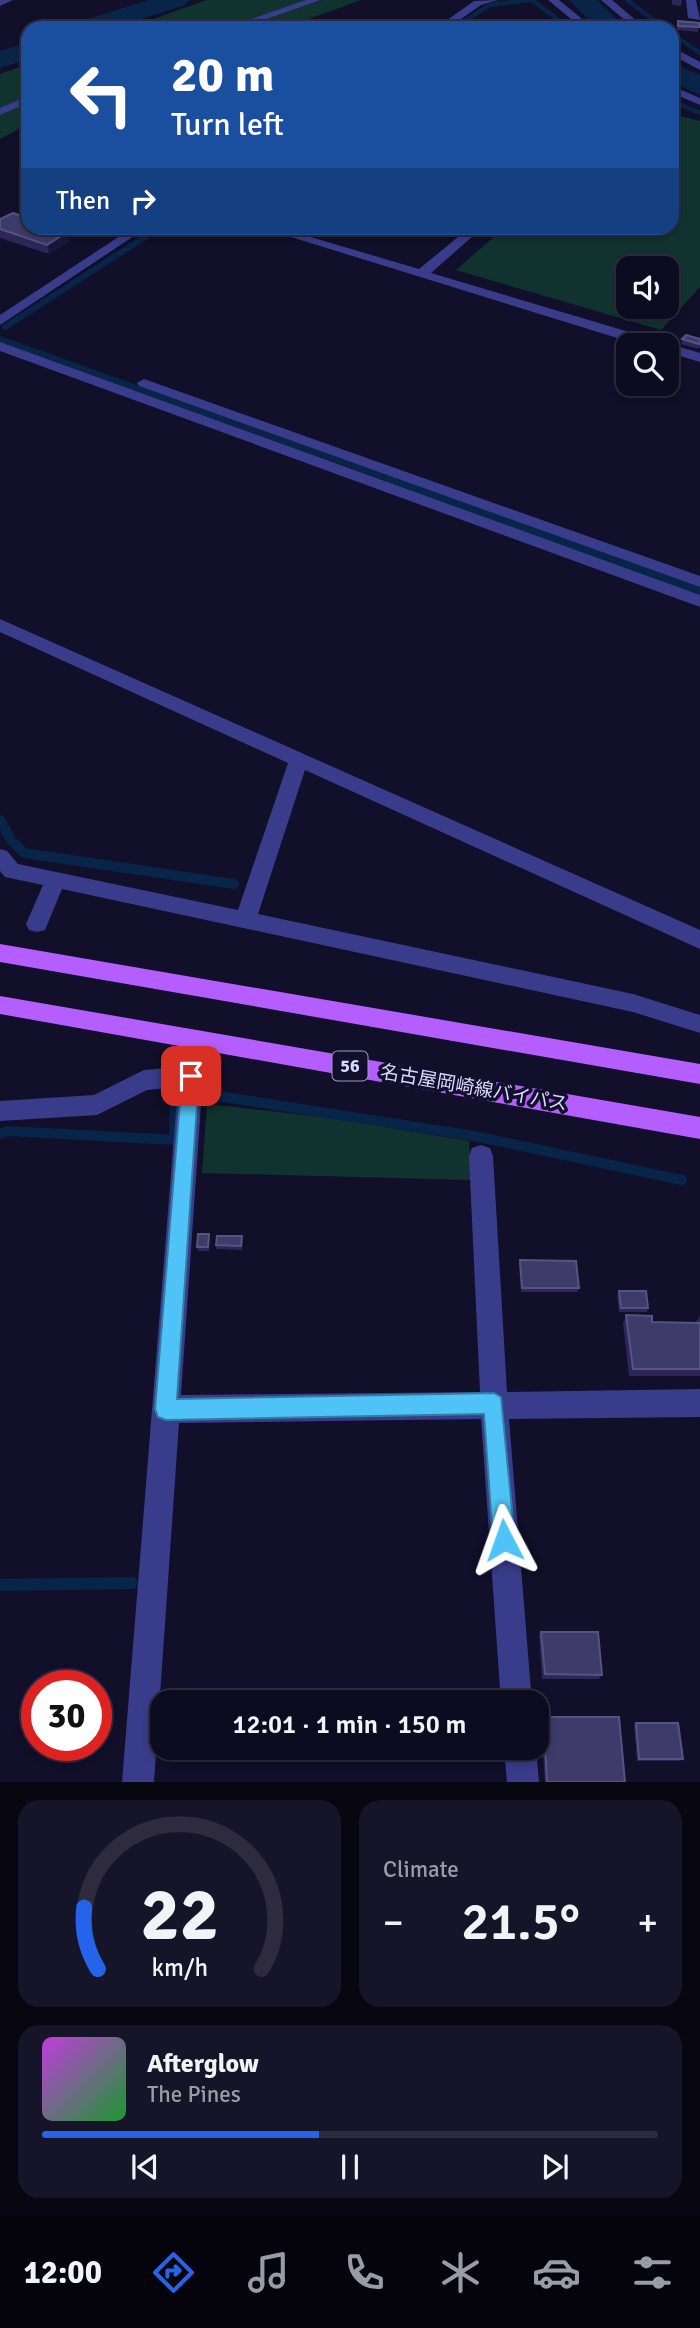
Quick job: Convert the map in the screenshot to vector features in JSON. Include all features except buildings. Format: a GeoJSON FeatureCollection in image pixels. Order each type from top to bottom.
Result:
{"type":"FeatureCollection","features":[{"type":"Feature","properties":{"kind":"main road"},"geometry":{"type":"LineString","coordinates":[[0,953],[700,1074]]}},
{"type":"Feature","properties":{"kind":"main road","name":"名古屋岡崎線バイパス"},"geometry":{"type":"LineString","coordinates":[[0,1005],[700,1128]]}},
{"type":"Feature","properties":{"kind":"street"},"geometry":{"type":"LineString","coordinates":[[0,3],[8,0]]}},
{"type":"Feature","properties":{"kind":"street"},"geometry":{"type":"LineString","coordinates":[[252,21],[316,0]]}},
{"type":"Feature","properties":{"kind":"street"},"geometry":{"type":"LineString","coordinates":[[451,21],[478,3],[493,0]]}},
{"type":"Feature","properties":{"kind":"street"},"geometry":{"type":"LineString","coordinates":[[553,0],[579,21]]}},
{"type":"Feature","properties":{"kind":"street"},"geometry":{"type":"LineString","coordinates":[[606,0],[632,21]]}},
{"type":"Feature","properties":{"kind":"street"},"geometry":{"type":"LineString","coordinates":[[691,0],[692,16],[700,17]]}},
{"type":"Feature","properties":{"kind":"street"},"geometry":{"type":"LineString","coordinates":[[679,54],[700,67]]}},
{"type":"Feature","properties":{"kind":"street"},"geometry":{"type":"LineString","coordinates":[[679,92],[700,102]]}},
{"type":"Feature","properties":{"kind":"street"},"geometry":{"type":"LineString","coordinates":[[0,112],[21,102]]}},
{"type":"Feature","properties":{"kind":"street"},"geometry":{"type":"LineString","coordinates":[[0,321],[129,235]]}},
{"type":"Feature","properties":{"kind":"street"},"geometry":{"type":"LineString","coordinates":[[291,235],[616,333]]}},
{"type":"Feature","properties":{"kind":"street"},"geometry":{"type":"LineString","coordinates":[[421,274],[468,235]]}},
{"type":"Feature","properties":{"kind":"street"},"geometry":{"type":"LineString","coordinates":[[0,331],[700,582]]}},
{"type":"Feature","properties":{"kind":"street"},"geometry":{"type":"LineString","coordinates":[[0,346],[700,601]]}},
{"type":"Feature","properties":{"kind":"street"},"geometry":{"type":"LineString","coordinates":[[679,352],[700,358]]}},
{"type":"Feature","properties":{"kind":"street"},"geometry":{"type":"LineString","coordinates":[[0,625],[700,940]]}},
{"type":"Feature","properties":{"kind":"street"},"geometry":{"type":"LineString","coordinates":[[244,920],[299,760]]}},
{"type":"Feature","properties":{"kind":"street"},"geometry":{"type":"LineString","coordinates":[[0,857],[12,871],[633,1003],[700,1024]]}},
{"type":"Feature","properties":{"kind":"street"},"geometry":{"type":"LineString","coordinates":[[37,925],[56,880]]}},
{"type":"Feature","properties":{"kind":"street"},"geometry":{"type":"LineString","coordinates":[[0,1111],[97,1105],[144,1080],[191,1076],[138,1782]]}},
{"type":"Feature","properties":{"kind":"street"},"geometry":{"type":"LineString","coordinates":[[481,1156],[494,1404],[516,1690]]}},
{"type":"Feature","properties":{"kind":"street"},"geometry":{"type":"LineString","coordinates":[[166,1409],[700,1403]]}},
{"type":"Feature","properties":{"kind":"street"},"geometry":{"type":"LineString","coordinates":[[521,1760],[523,1782]]}},
{"type":"Feature","properties":{"kind":"green space"},"geometry":{"type":"Polygon","coordinates":[[[206,0],[311,0],[245,21],[148,21],[206,0]]]}},
{"type":"Feature","properties":{"kind":"green space"},"geometry":{"type":"Polygon","coordinates":[[[322,0],[361,0],[303,21],[258,21],[322,0]]]}},
{"type":"Feature","properties":{"kind":"green space"},"geometry":{"type":"Polygon","coordinates":[[[21,66],[21,99],[0,109],[0,74],[21,66]]]}},
{"type":"Feature","properties":{"kind":"green space"},"geometry":{"type":"Polygon","coordinates":[[[21,105],[21,128],[0,139],[0,115],[21,105]]]}},
{"type":"Feature","properties":{"kind":"green space"},"geometry":{"type":"Polygon","coordinates":[[[679,116],[700,121],[700,287],[679,310],[679,256],[616,256],[616,317],[456,270],[496,235],[679,235],[679,116]]]}},
{"type":"Feature","properties":{"kind":"green space"},"geometry":{"type":"Polygon","coordinates":[[[623,319],[671,319],[661,330],[623,319]]]}},
{"type":"Feature","properties":{"kind":"green space"},"geometry":{"type":"Polygon","coordinates":[[[207,1104],[331,1118],[469,1141],[471,1180],[202,1173],[207,1104]]]}},
{"type":"Feature","properties":{"kind":"waterway"},"geometry":{"type":"LineString","coordinates":[[109,21],[176,0]]}},
{"type":"Feature","properties":{"kind":"waterway"},"geometry":{"type":"LineString","coordinates":[[465,21],[489,5],[529,0]]}},
{"type":"Feature","properties":{"kind":"waterway"},"geometry":{"type":"LineString","coordinates":[[532,0],[560,21]]}},
{"type":"Feature","properties":{"kind":"waterway"},"geometry":{"type":"LineString","coordinates":[[582,0],[605,21]]}},
{"type":"Feature","properties":{"kind":"waterway"},"geometry":{"type":"LineString","coordinates":[[627,0],[655,21]]}},
{"type":"Feature","properties":{"kind":"waterway"},"geometry":{"type":"LineString","coordinates":[[679,39],[700,53]]}},
{"type":"Feature","properties":{"kind":"waterway"},"geometry":{"type":"LineString","coordinates":[[0,60],[21,52]]}},
{"type":"Feature","properties":{"kind":"waterway"},"geometry":{"type":"LineString","coordinates":[[679,75],[700,86]]}},
{"type":"Feature","properties":{"kind":"waterway"},"geometry":{"type":"LineString","coordinates":[[679,104],[700,113]]}},
{"type":"Feature","properties":{"kind":"waterway"},"geometry":{"type":"LineString","coordinates":[[5,327],[148,235]]}},
{"type":"Feature","properties":{"kind":"waterway"},"geometry":{"type":"LineString","coordinates":[[0,339],[395,481]]}},
{"type":"Feature","properties":{"kind":"waterway"},"geometry":{"type":"LineString","coordinates":[[390,479],[700,591]]}},
{"type":"Feature","properties":{"kind":"waterway"},"geometry":{"type":"LineString","coordinates":[[0,820],[11,840],[24,853],[234,884]]}},
{"type":"Feature","properties":{"kind":"waterway"},"geometry":{"type":"LineString","coordinates":[[212,1095],[474,1136],[682,1180]]}},
{"type":"Feature","properties":{"kind":"waterway"},"geometry":{"type":"LineString","coordinates":[[0,1134],[7,1131],[174,1140],[175,1098]]}},
{"type":"Feature","properties":{"kind":"waterway"},"geometry":{"type":"LineString","coordinates":[[0,1585],[132,1583]]}},
{"type":"Feature","properties":{"kind":"route"},"geometry":{"type":"LineString","coordinates":[[191,1076],[166,1409],[494,1404],[504,1540]]}}]}
